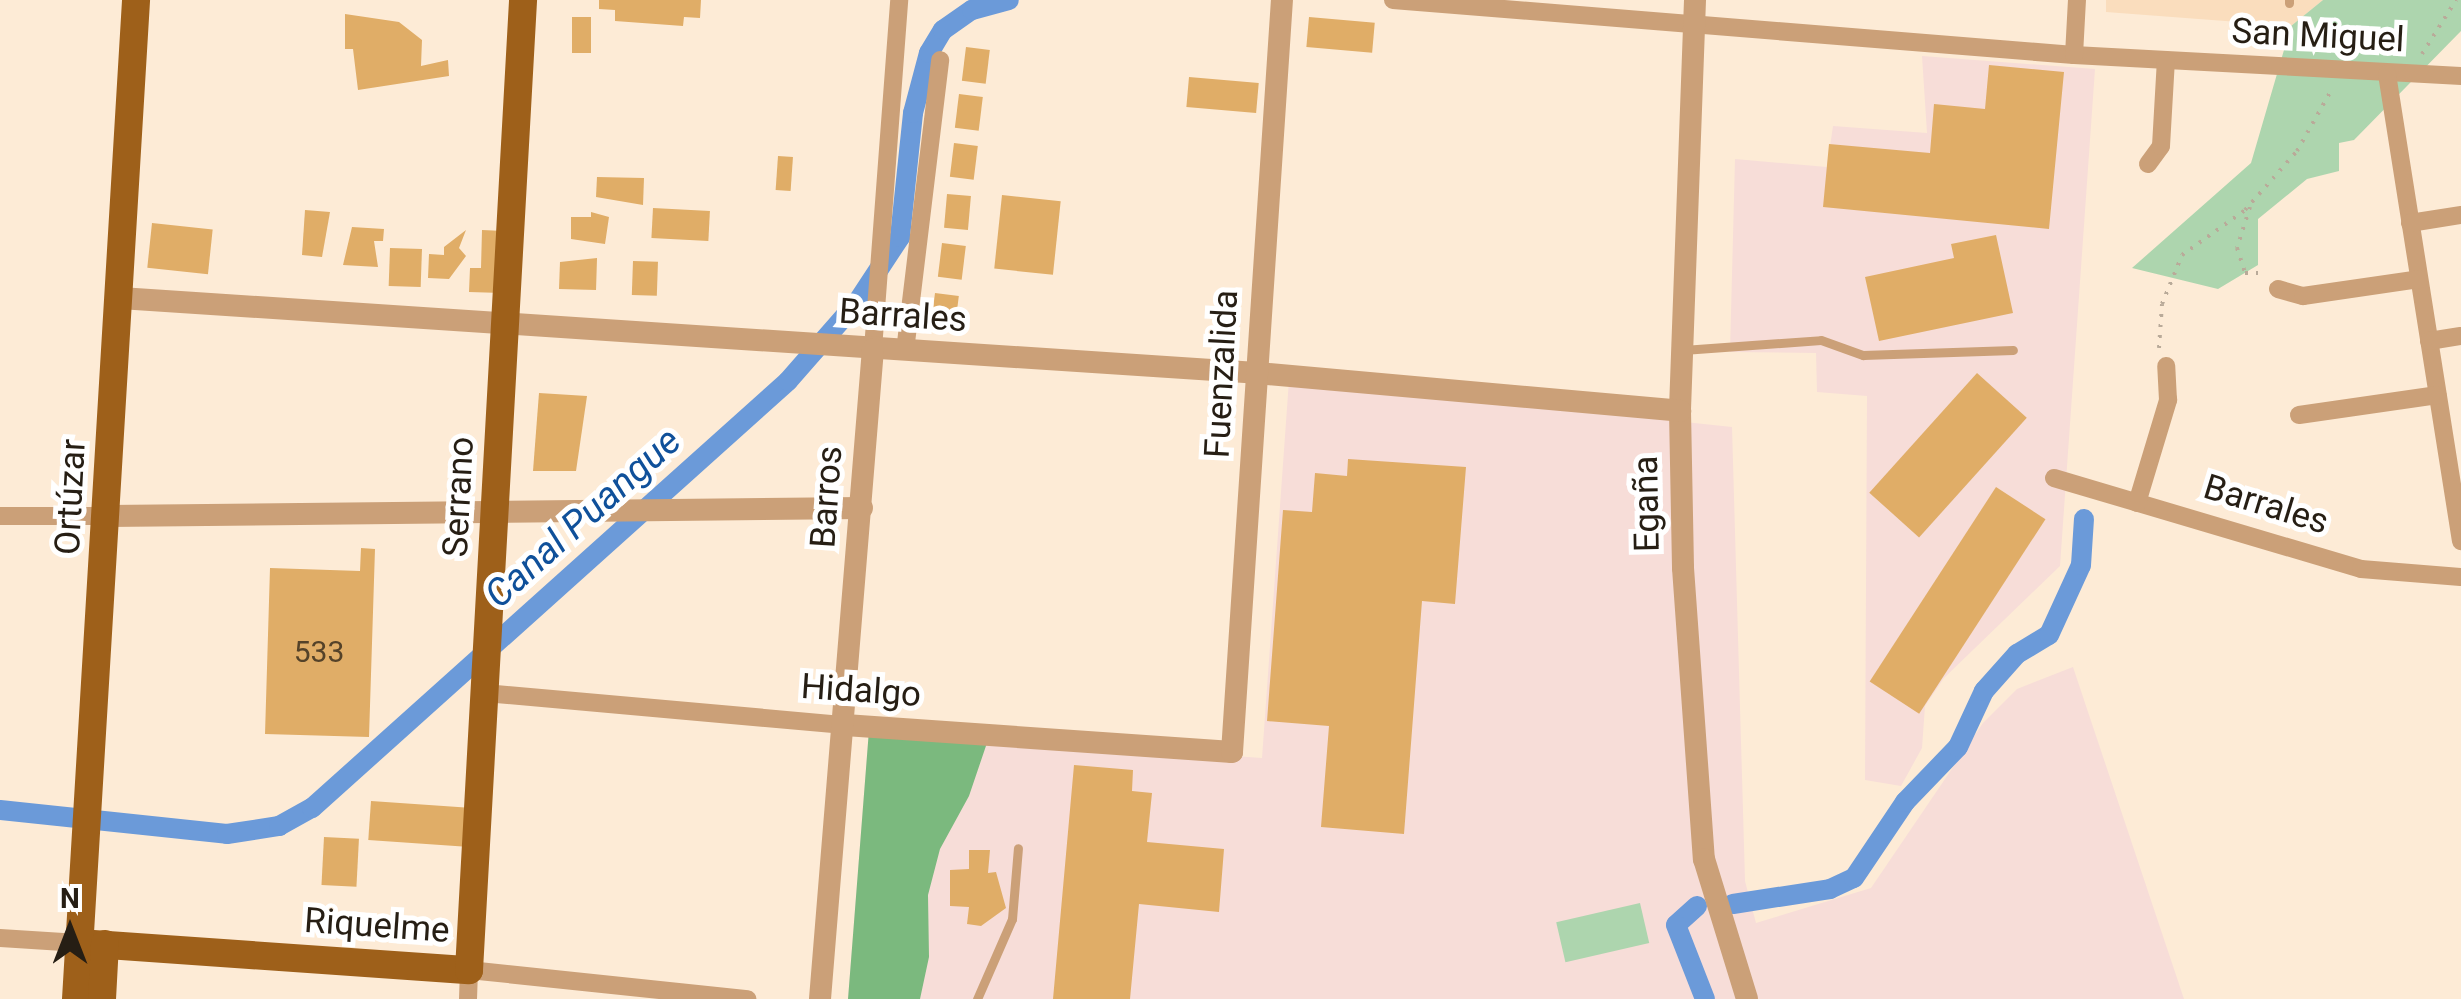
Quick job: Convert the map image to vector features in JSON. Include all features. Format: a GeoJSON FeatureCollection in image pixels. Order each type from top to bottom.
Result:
{"type":"FeatureCollection","features":[{"type":"Feature","properties":{"kind":"main road","name":"Ortúzar"},"geometry":{"type":"LineString","coordinates":[[102,999],[92,943],[87,818],[136,0]]}},
{"type":"Feature","properties":{"kind":"main road","name":"Serrano"},"geometry":{"type":"LineString","coordinates":[[469,970],[523,0]]}},
{"type":"Feature","properties":{"kind":"main road","name":"Ortúzar"},"geometry":{"type":"LineString","coordinates":[[76,999],[92,943]]}},
{"type":"Feature","properties":{"kind":"main road","name":"Riquelme"},"geometry":{"type":"LineString","coordinates":[[92,943],[469,970]]}},
{"type":"Feature","properties":{"kind":"street","name":"Barros"},"geometry":{"type":"LineString","coordinates":[[820,999],[845,725],[899,0]]}},
{"type":"Feature","properties":{"kind":"street","name":"Fuenzalida"},"geometry":{"type":"LineString","coordinates":[[1232,752],[1282,0]]}},
{"type":"Feature","properties":{"kind":"street","name":"San Miguel"},"geometry":{"type":"LineString","coordinates":[[1394,0],[2074,55],[2461,76]]}},
{"type":"Feature","properties":{"kind":"street","name":"Egaña"},"geometry":{"type":"LineString","coordinates":[[1695,0],[1680,411],[1698,816],[1709,886],[1747,999]]}},
{"type":"Feature","properties":{"kind":"street"},"geometry":{"type":"LineString","coordinates":[[2074,55],[2077,0]]}},
{"type":"Feature","properties":{"kind":"street"},"geometry":{"type":"LineString","coordinates":[[905,351],[940,60]]}},
{"type":"Feature","properties":{"kind":"street"},"geometry":{"type":"LineString","coordinates":[[2148,164],[2161,146],[2166,60]]}},
{"type":"Feature","properties":{"kind":"street"},"geometry":{"type":"LineString","coordinates":[[2387,74],[2438,395],[2454,459],[2461,540]]}},
{"type":"Feature","properties":{"kind":"street"},"geometry":{"type":"LineString","coordinates":[[2410,223],[2461,215]]}},
{"type":"Feature","properties":{"kind":"street"},"geometry":{"type":"LineString","coordinates":[[2278,288],[2303,296],[2419,278]]}},
{"type":"Feature","properties":{"kind":"street","name":"Barrales"},"geometry":{"type":"LineString","coordinates":[[120,298],[1257,373],[1680,411]]}},
{"type":"Feature","properties":{"kind":"street"},"geometry":{"type":"LineString","coordinates":[[2429,341],[2461,336]]}},
{"type":"Feature","properties":{"kind":"street"},"geometry":{"type":"LineString","coordinates":[[2137,503],[2170,390],[2166,366]]}},
{"type":"Feature","properties":{"kind":"street"},"geometry":{"type":"LineString","coordinates":[[2298,416],[2438,395]]}},
{"type":"Feature","properties":{"kind":"street","name":"Barrales"},"geometry":{"type":"LineString","coordinates":[[2054,478],[2374,572],[2461,577]]}},
{"type":"Feature","properties":{"kind":"street"},"geometry":{"type":"LineString","coordinates":[[0,516],[862,508]]}},
{"type":"Feature","properties":{"kind":"street","name":"Hidalgo"},"geometry":{"type":"LineString","coordinates":[[486,685],[845,725],[1232,752]]}},
{"type":"Feature","properties":{"kind":"street","name":"Riquelme"},"geometry":{"type":"LineString","coordinates":[[0,938],[92,943]]}},
{"type":"Feature","properties":{"kind":"street","name":"Serrano"},"geometry":{"type":"LineString","coordinates":[[468,999],[469,970]]}},
{"type":"Feature","properties":{"kind":"street","name":"Riquelme"},"geometry":{"type":"LineString","coordinates":[[469,970],[747,999]]}},
{"type":"Feature","properties":{"kind":"lane"},"geometry":{"type":"LineString","coordinates":[[1682,350],[1821,340],[1862,355],[2013,350]]}},
{"type":"Feature","properties":{"kind":"lane"},"geometry":{"type":"LineString","coordinates":[[977,999],[1012,919],[1018,848]]}},
{"type":"Feature","properties":{"kind":"path"},"geometry":{"type":"LineString","coordinates":[[2408,74],[2456,0]]}},
{"type":"Feature","properties":{"kind":"path"},"geometry":{"type":"LineString","coordinates":[[2166,366],[2157,341],[2162,304],[2182,256],[2251,204],[2296,151],[2333,89]]}},
{"type":"Feature","properties":{"kind":"path"},"geometry":{"type":"LineString","coordinates":[[2251,204],[2237,248],[2245,273],[2268,273],[2278,288]]}},
{"type":"Feature","properties":{"kind":"shaded area"},"geometry":{"type":"Polygon","coordinates":[[[2106,0],[2323,0],[2291,26],[2106,12],[2106,0]]]}},
{"type":"Feature","properties":{"kind":"shaded area"},"geometry":{"type":"Polygon","coordinates":[[[1922,56],[2095,69],[2060,566],[1944,678],[1925,706],[1922,748],[1901,786],[1865,780],[1867,396],[1817,392],[1816,353],[1730,352],[1735,159],[1827,167],[1833,126],[1927,133],[1922,56]]]}},
{"type":"Feature","properties":{"kind":"shaded area"},"geometry":{"type":"Polygon","coordinates":[[[1289,380],[1732,427],[1745,881],[1756,923],[1871,888],[1983,723],[2017,689],[2073,667],[2184,999],[848,999],[869,730],[1262,758],[1289,380]]]}},
{"type":"Feature","properties":{"kind":"green space"},"geometry":{"type":"Polygon","coordinates":[[[2323,0],[2461,0],[2461,31],[2354,140],[2339,143],[2339,171],[2307,179],[2258,219],[2258,265],[2218,289],[2132,268],[2251,163],[2291,26],[2323,0]]]}},
{"type":"Feature","properties":{"kind":"green space"},"geometry":{"type":"Polygon","coordinates":[[[869,730],[989,737],[969,796],[940,849],[928,895],[929,957],[920,999],[848,999],[869,730]]]}},
{"type":"Feature","properties":{"kind":"green space"},"geometry":{"type":"Polygon","coordinates":[[[1640,903],[1649,943],[1565,962],[1556,922],[1640,903]]]}},
{"type":"Feature","properties":{"kind":"building"},"geometry":{"type":"Polygon","coordinates":[[[599,0],[701,0],[700,18],[684,17],[683,26],[615,21],[615,10],[599,9],[599,0]]]}},
{"type":"Feature","properties":{"kind":"building"},"geometry":{"type":"Polygon","coordinates":[[[345,14],[399,22],[422,40],[421,66],[448,60],[449,76],[358,90],[353,49],[345,49],[345,14]]]}},
{"type":"Feature","properties":{"kind":"building"},"geometry":{"type":"Polygon","coordinates":[[[572,17],[591,17],[591,53],[572,53],[572,17]]]}},
{"type":"Feature","properties":{"kind":"building"},"geometry":{"type":"Polygon","coordinates":[[[1309,17],[1375,23],[1372,53],[1306,47],[1309,17]]]}},
{"type":"Feature","properties":{"kind":"building"},"geometry":{"type":"Polygon","coordinates":[[[966,47],[990,50],[986,84],[962,81],[966,47]]]}},
{"type":"Feature","properties":{"kind":"building"},"geometry":{"type":"Polygon","coordinates":[[[1989,65],[2064,72],[2049,229],[1823,207],[1829,144],[1930,153],[1934,104],[1985,109],[1989,65]]]}},
{"type":"Feature","properties":{"kind":"building"},"geometry":{"type":"Polygon","coordinates":[[[1189,77],[1259,83],[1256,113],[1186,107],[1189,77]]]}},
{"type":"Feature","properties":{"kind":"building"},"geometry":{"type":"Polygon","coordinates":[[[959,94],[983,97],[979,131],[955,128],[959,94]]]}},
{"type":"Feature","properties":{"kind":"building"},"geometry":{"type":"Polygon","coordinates":[[[954,143],[978,146],[974,180],[950,177],[954,143]]]}},
{"type":"Feature","properties":{"kind":"building"},"geometry":{"type":"Polygon","coordinates":[[[778,156],[793,157],[791,191],[776,190],[778,156]]]}},
{"type":"Feature","properties":{"kind":"building"},"geometry":{"type":"Polygon","coordinates":[[[597,177],[644,178],[643,205],[596,197],[597,177]]]}},
{"type":"Feature","properties":{"kind":"building"},"geometry":{"type":"Polygon","coordinates":[[[947,194],[971,196],[968,230],[944,228],[947,194]]]}},
{"type":"Feature","properties":{"kind":"building"},"geometry":{"type":"Polygon","coordinates":[[[1002,195],[1061,201],[1053,275],[994,269],[1002,195]]]}},
{"type":"Feature","properties":{"kind":"building"},"geometry":{"type":"Polygon","coordinates":[[[653,208],[710,211],[708,241],[651,238],[653,208]]]}},
{"type":"Feature","properties":{"kind":"building"},"geometry":{"type":"Polygon","coordinates":[[[305,210],[330,212],[322,257],[302,255],[305,210]]]}},
{"type":"Feature","properties":{"kind":"building"},"geometry":{"type":"Polygon","coordinates":[[[591,212],[609,217],[605,244],[571,239],[571,217],[591,217],[591,212]]]}},
{"type":"Feature","properties":{"kind":"building"},"geometry":{"type":"Polygon","coordinates":[[[152,223],[213,229],[208,274],[147,268],[152,223]]]}},
{"type":"Feature","properties":{"kind":"building"},"geometry":{"type":"Polygon","coordinates":[[[352,227],[384,229],[383,241],[374,241],[378,267],[343,265],[352,227]]]}},
{"type":"Feature","properties":{"kind":"building"},"geometry":{"type":"Polygon","coordinates":[[[466,230],[459,248],[466,256],[449,279],[428,278],[429,254],[444,255],[444,247],[466,230]]]}},
{"type":"Feature","properties":{"kind":"building"},"geometry":{"type":"Polygon","coordinates":[[[482,230],[504,231],[502,293],[469,292],[470,268],[481,268],[482,230]]]}},
{"type":"Feature","properties":{"kind":"building"},"geometry":{"type":"Polygon","coordinates":[[[1996,235],[2013,313],[1879,341],[1865,277],[1954,258],[1951,244],[1996,235]]]}},
{"type":"Feature","properties":{"kind":"building"},"geometry":{"type":"Polygon","coordinates":[[[942,243],[966,246],[962,280],[938,277],[942,243]]]}},
{"type":"Feature","properties":{"kind":"building"},"geometry":{"type":"Polygon","coordinates":[[[390,248],[422,249],[421,287],[389,286],[390,248]]]}},
{"type":"Feature","properties":{"kind":"building"},"geometry":{"type":"Polygon","coordinates":[[[597,258],[596,290],[559,289],[560,262],[597,258]]]}},
{"type":"Feature","properties":{"kind":"building"},"geometry":{"type":"Polygon","coordinates":[[[633,261],[658,262],[657,296],[632,295],[633,261]]]}},
{"type":"Feature","properties":{"kind":"building"},"geometry":{"type":"Polygon","coordinates":[[[935,293],[959,296],[955,330],[931,327],[935,293]]]}},
{"type":"Feature","properties":{"kind":"building"},"geometry":{"type":"Polygon","coordinates":[[[1977,373],[2027,418],[1919,537],[1869,493],[1977,373]]]}},
{"type":"Feature","properties":{"kind":"building"},"geometry":{"type":"Polygon","coordinates":[[[539,393],[587,396],[576,471],[533,471],[539,393]]]}},
{"type":"Feature","properties":{"kind":"building"},"geometry":{"type":"Polygon","coordinates":[[[1348,459],[1466,467],[1455,604],[1422,601],[1404,834],[1321,827],[1329,726],[1267,721],[1283,510],[1312,512],[1315,473],[1347,476],[1348,459]]]}},
{"type":"Feature","properties":{"kind":"building"},"geometry":{"type":"Polygon","coordinates":[[[1996,487],[2045,519],[1919,714],[1870,682],[1996,487]]]}},
{"type":"Feature","properties":{"kind":"building"},"geometry":{"type":"Polygon","coordinates":[[[361,548],[375,549],[369,737],[265,734],[270,568],[360,571],[361,548]]]}},
{"type":"Feature","properties":{"kind":"building"},"geometry":{"type":"Polygon","coordinates":[[[1074,765],[1133,770],[1132,791],[1152,793],[1147,842],[1224,849],[1219,912],[1139,904],[1130,999],[1053,999],[1074,765]]]}},
{"type":"Feature","properties":{"kind":"building"},"geometry":{"type":"Polygon","coordinates":[[[371,801],[469,808],[466,847],[368,840],[371,801]]]}},
{"type":"Feature","properties":{"kind":"building"},"geometry":{"type":"Polygon","coordinates":[[[324,837],[359,839],[356,887],[321,885],[324,837]]]}},
{"type":"Feature","properties":{"kind":"building"},"geometry":{"type":"Polygon","coordinates":[[[969,850],[990,850],[988,873],[996,872],[1006,908],[981,926],[967,924],[969,907],[950,906],[950,870],[969,869],[969,850]]]}},
{"type":"Feature","properties":{"kind":"waterway","name":"Canal Puangue"},"geometry":{"type":"LineString","coordinates":[[0,810],[227,834],[279,826],[312,808],[788,381],[858,301],[900,237],[913,113],[929,53],[943,30],[972,10],[1009,0]]}},
{"type":"Feature","properties":{"kind":"waterway"},"geometry":{"type":"LineString","coordinates":[[1733,904],[1830,889],[1854,878],[1905,802],[1958,747],[1984,691],[2017,654],[2049,635],[2081,565],[2084,519]]}},
{"type":"Feature","properties":{"kind":"waterway"},"geometry":{"type":"LineString","coordinates":[[1697,906],[1676,925],[1705,999]]}}]}
